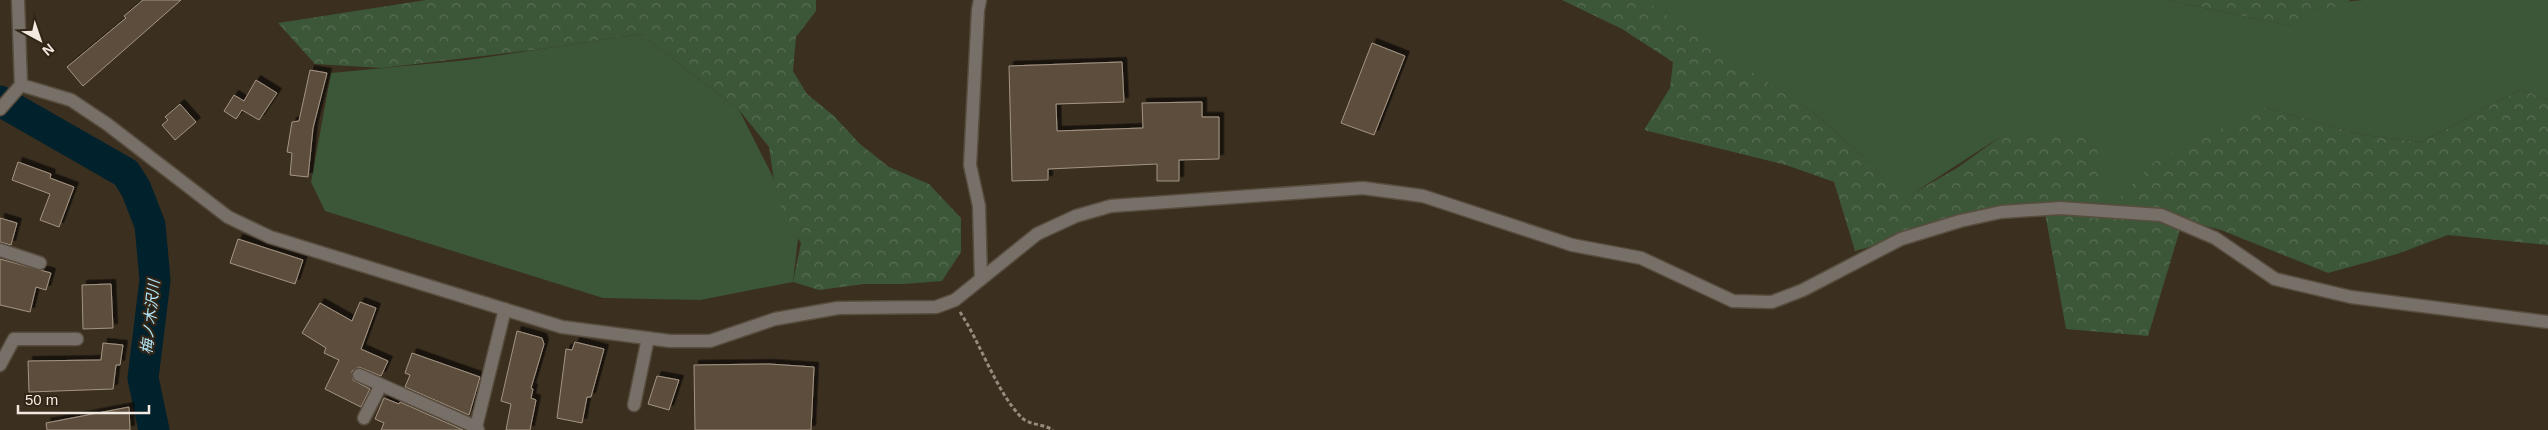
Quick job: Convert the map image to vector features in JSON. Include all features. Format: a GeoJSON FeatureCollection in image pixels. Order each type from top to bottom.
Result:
{"type":"FeatureCollection","features":[{"type":"Feature","properties":{"kind":"street"},"geometry":{"type":"LineString","coordinates":[[0,109],[19,87],[18,0]]}},
{"type":"Feature","properties":{"kind":"street"},"geometry":{"type":"LineString","coordinates":[[980,0],[970,165],[980,206],[981,279]]}},
{"type":"Feature","properties":{"kind":"street"},"geometry":{"type":"LineString","coordinates":[[19,87],[71,100],[107,124],[228,217],[262,233],[562,327],[648,338],[710,341],[775,319],[838,308],[936,307],[955,300],[1037,234],[1076,216],[1111,206],[1363,188],[1423,196],[1572,245],[1641,258],[1733,301],[1772,302],[1803,290],[1901,239],[1960,221],[2001,212],[2060,208],[2161,215],[2215,238],[2276,279],[2351,297],[2548,322]]}},
{"type":"Feature","properties":{"kind":"street"},"geometry":{"type":"LineString","coordinates":[[0,250],[40,263]]}},
{"type":"Feature","properties":{"kind":"street"},"geometry":{"type":"LineString","coordinates":[[359,375],[477,428],[505,309]]}},
{"type":"Feature","properties":{"kind":"street"},"geometry":{"type":"LineString","coordinates":[[634,404],[648,338]]}},
{"type":"Feature","properties":{"kind":"street"},"geometry":{"type":"LineString","coordinates":[[0,365],[14,339],[77,339]]}},
{"type":"Feature","properties":{"kind":"street"},"geometry":{"type":"LineString","coordinates":[[364,418],[381,385]]}},
{"type":"Feature","properties":{"kind":"path"},"geometry":{"type":"LineString","coordinates":[[955,300],[975,335],[1003,392],[1022,419],[1053,430]]}},
{"type":"Feature","properties":{"kind":"green space"},"geometry":{"type":"Polygon","coordinates":[[[426,0],[816,0],[816,11],[796,37],[793,71],[807,94],[834,116],[860,144],[889,167],[929,184],[961,218],[961,252],[942,281],[904,284],[864,284],[819,290],[793,282],[801,243],[786,221],[776,194],[769,147],[739,110],[641,34],[541,49],[382,68],[315,64],[278,23],[426,0]]]}},
{"type":"Feature","properties":{"kind":"green space"},"geometry":{"type":"Polygon","coordinates":[[[1562,0],[1644,0],[1814,113],[1872,164],[1903,199],[1957,168],[2000,137],[2095,131],[2104,211],[1970,219],[1855,251],[1834,182],[1786,165],[1644,130],[1670,88],[1673,62],[1622,29],[1562,0]]]}},
{"type":"Feature","properties":{"kind":"green space"},"geometry":{"type":"Polygon","coordinates":[[[1641,0],[2166,0],[2292,26],[2312,5],[2363,0],[2548,0],[2548,100],[2521,89],[2422,142],[2363,135],[2264,107],[2105,213],[2000,137],[1903,200],[1872,164],[1814,113],[1641,0]]]}},
{"type":"Feature","properties":{"kind":"green space"},"geometry":{"type":"Polygon","coordinates":[[[2166,0],[2351,0],[2292,26],[2166,0]]]}},
{"type":"Feature","properties":{"kind":"green space"},"geometry":{"type":"Polygon","coordinates":[[[641,34],[739,110],[774,179],[798,239],[793,282],[700,300],[603,298],[325,211],[311,182],[331,73],[468,60],[641,34]]]}},
{"type":"Feature","properties":{"kind":"green space"},"geometry":{"type":"Polygon","coordinates":[[[2521,89],[2548,100],[2548,245],[2448,235],[2397,254],[2328,273],[2221,230],[2183,220],[2148,336],[2066,329],[2045,213],[2105,213],[2154,162],[2264,107],[2363,135],[2422,142],[2521,89]]]}},
{"type":"Feature","properties":{"kind":"building"},"geometry":{"type":"Polygon","coordinates":[[[143,0],[181,0],[83,86],[67,67],[126,18],[124,16],[143,0]]]}},
{"type":"Feature","properties":{"kind":"building"},"geometry":{"type":"Polygon","coordinates":[[[1372,43],[1405,56],[1374,135],[1341,123],[1372,43]]]}},
{"type":"Feature","properties":{"kind":"building"},"geometry":{"type":"Polygon","coordinates":[[[1122,62],[1124,102],[1056,104],[1057,131],[1143,128],[1142,103],[1202,102],[1202,117],[1219,117],[1219,159],[1179,160],[1179,181],[1157,181],[1157,164],[1048,169],[1048,180],[1012,181],[1009,66],[1122,62]]]}},
{"type":"Feature","properties":{"kind":"building"},"geometry":{"type":"Polygon","coordinates":[[[310,70],[327,73],[313,128],[308,177],[290,175],[292,153],[287,152],[292,122],[299,121],[310,70]]]}},
{"type":"Feature","properties":{"kind":"building"},"geometry":{"type":"Polygon","coordinates":[[[256,80],[277,93],[259,120],[242,110],[236,119],[224,111],[234,95],[244,101],[256,80]]]}},
{"type":"Feature","properties":{"kind":"building"},"geometry":{"type":"Polygon","coordinates":[[[180,104],[196,122],[175,140],[162,125],[168,120],[165,117],[180,104]]]}},
{"type":"Feature","properties":{"kind":"building"},"geometry":{"type":"Polygon","coordinates":[[[18,162],[51,174],[50,178],[74,187],[59,227],[40,220],[50,194],[12,180],[18,162]]]}},
{"type":"Feature","properties":{"kind":"building"},"geometry":{"type":"Polygon","coordinates":[[[0,218],[17,223],[11,245],[0,242],[0,218]]]}},
{"type":"Feature","properties":{"kind":"building"},"geometry":{"type":"Polygon","coordinates":[[[238,239],[303,260],[295,284],[230,263],[238,239]]]}},
{"type":"Feature","properties":{"kind":"building"},"geometry":{"type":"Polygon","coordinates":[[[0,259],[51,273],[46,290],[36,287],[30,312],[0,305],[0,259]]]}},
{"type":"Feature","properties":{"kind":"building"},"geometry":{"type":"Polygon","coordinates":[[[111,284],[113,328],[83,329],[82,285],[111,284]]]}},
{"type":"Feature","properties":{"kind":"building"},"geometry":{"type":"Polygon","coordinates":[[[360,302],[376,308],[361,349],[388,361],[381,376],[359,367],[352,371],[353,380],[370,389],[361,407],[325,389],[339,360],[324,353],[326,348],[302,333],[320,303],[352,321],[360,302]]]}},
{"type":"Feature","properties":{"kind":"building"},"geometry":{"type":"Polygon","coordinates":[[[517,331],[542,338],[544,344],[531,388],[533,389],[531,398],[536,400],[530,430],[506,430],[511,404],[501,401],[517,331]]]}},
{"type":"Feature","properties":{"kind":"building"},"geometry":{"type":"Polygon","coordinates":[[[575,342],[604,349],[591,397],[587,397],[582,423],[557,418],[566,349],[572,350],[575,342]]]}},
{"type":"Feature","properties":{"kind":"building"},"geometry":{"type":"Polygon","coordinates":[[[103,343],[123,345],[120,365],[116,365],[113,389],[29,392],[28,361],[101,360],[103,343]]]}},
{"type":"Feature","properties":{"kind":"building"},"geometry":{"type":"Polygon","coordinates":[[[412,353],[480,377],[469,415],[405,387],[410,375],[405,373],[412,353]]]}},
{"type":"Feature","properties":{"kind":"building"},"geometry":{"type":"Polygon","coordinates":[[[769,364],[814,367],[811,430],[695,430],[694,365],[769,364]]]}},
{"type":"Feature","properties":{"kind":"building"},"geometry":{"type":"Polygon","coordinates":[[[657,376],[679,380],[669,410],[648,404],[657,376]]]}},
{"type":"Feature","properties":{"kind":"building"},"geometry":{"type":"Polygon","coordinates":[[[384,398],[399,404],[400,402],[463,430],[381,430],[384,423],[375,419],[384,398]]]}},
{"type":"Feature","properties":{"kind":"building"},"geometry":{"type":"Polygon","coordinates":[[[129,407],[130,430],[47,430],[46,423],[129,407]]]}},
{"type":"Feature","properties":{"kind":"waterway","name":"梅ノ木沢川"},"geometry":{"type":"LineString","coordinates":[[0,101],[126,173],[136,189],[150,225],[155,280],[143,378],[154,430]]}}]}
